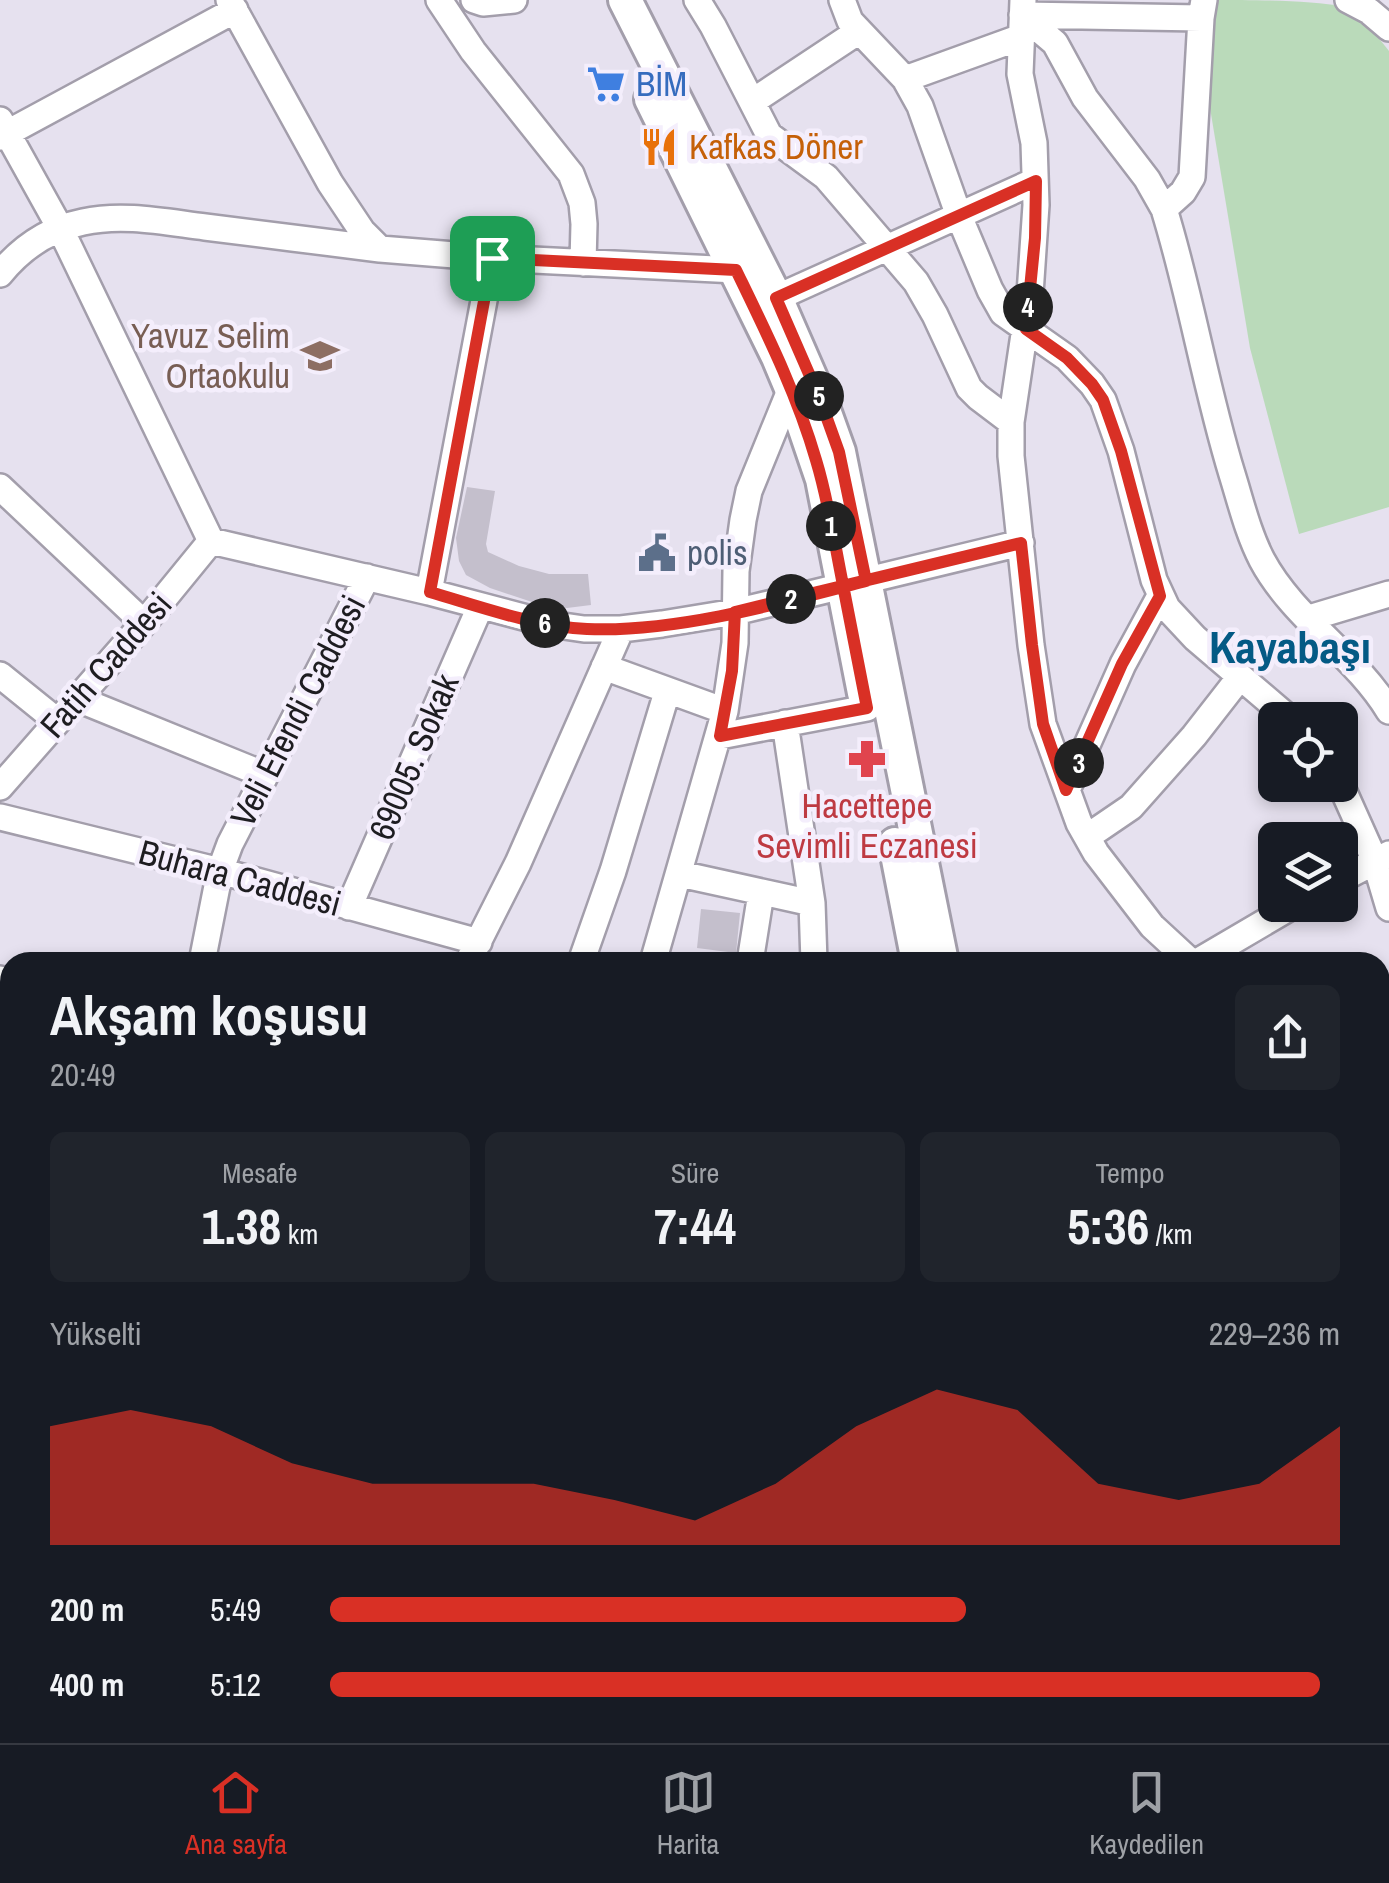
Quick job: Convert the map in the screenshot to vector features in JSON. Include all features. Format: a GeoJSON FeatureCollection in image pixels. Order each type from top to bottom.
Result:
{"type":"FeatureCollection","features":[{"type":"Feature","properties":{"kind":"main road"},"geometry":{"type":"LineString","coordinates":[[602,0],[791,388],[888,700],[940,952]]}},
{"type":"Feature","properties":{"kind":"main road"},"geometry":{"type":"LineString","coordinates":[[625,0],[776,298],[835,440],[867,708],[916,952]]}},
{"type":"Feature","properties":{"kind":"street"},"geometry":{"type":"LineString","coordinates":[[439,0],[473,51],[571,174],[582,203],[584,262]]}},
{"type":"Feature","properties":{"kind":"street"},"geometry":{"type":"LineString","coordinates":[[474,0],[514,0]]}},
{"type":"Feature","properties":{"kind":"street"},"geometry":{"type":"LineString","coordinates":[[697,0],[769,135],[826,177],[916,282],[970,388],[1011,422]]}},
{"type":"Feature","properties":{"kind":"street"},"geometry":{"type":"LineString","coordinates":[[842,0],[850,21],[905,79],[920,106],[960,216],[1003,313],[1067,358],[1103,400],[1121,451],[1160,596],[1180,624],[1270,702]]}},
{"type":"Feature","properties":{"kind":"street"},"geometry":{"type":"LineString","coordinates":[[1355,0],[1389,28]]}},
{"type":"Feature","properties":{"kind":"street"},"geometry":{"type":"LineString","coordinates":[[380,249],[362,231],[330,183],[232,5],[2,130],[60,228],[211,542],[584,629],[621,629],[735,612],[1021,543]]}},
{"type":"Feature","properties":{"kind":"street"},"geometry":{"type":"LineString","coordinates":[[905,79],[1022,17],[1094,8],[1202,9],[1192,177],[1183,192],[1164,208]]}},
{"type":"Feature","properties":{"kind":"street"},"geometry":{"type":"LineString","coordinates":[[1022,17],[1020,74],[1034,143],[1035,238],[1011,422],[1011,456],[1043,724],[1087,837],[1134,905],[1182,952]]}},
{"type":"Feature","properties":{"kind":"street"},"geometry":{"type":"LineString","coordinates":[[1022,17],[1056,43],[1085,98],[1147,179],[1164,208],[1210,397],[1252,537],[1270,574],[1371,686],[1389,712]]}},
{"type":"Feature","properties":{"kind":"street"},"geometry":{"type":"LineString","coordinates":[[752,102],[859,31]]}},
{"type":"Feature","properties":{"kind":"street"},"geometry":{"type":"LineString","coordinates":[[776,298],[1036,181]]}},
{"type":"Feature","properties":{"kind":"street"},"geometry":{"type":"LineString","coordinates":[[0,274],[36,240],[60,228],[100,218],[380,249],[736,270]]}},
{"type":"Feature","properties":{"kind":"street"},"geometry":{"type":"LineString","coordinates":[[430,592],[492,258]]}},
{"type":"Feature","properties":{"kind":"street"},"geometry":{"type":"LineString","coordinates":[[656,952],[722,723],[732,671],[742,520],[749,491],[791,388]]}},
{"type":"Feature","properties":{"kind":"street"},"geometry":{"type":"LineString","coordinates":[[0,486],[144,624]]}},
{"type":"Feature","properties":{"kind":"street","name":"Fatih Caddesi"},"geometry":{"type":"LineString","coordinates":[[0,787],[211,542]]}},
{"type":"Feature","properties":{"kind":"street","name":"Veli Efendi Caddesi"},"geometry":{"type":"LineString","coordinates":[[204,952],[220,871],[230,844],[367,577]]}},
{"type":"Feature","properties":{"kind":"street"},"geometry":{"type":"LineString","coordinates":[[1308,618],[1389,594]]}},
{"type":"Feature","properties":{"kind":"street"},"geometry":{"type":"LineString","coordinates":[[1066,790],[1122,664],[1160,596]]}},
{"type":"Feature","properties":{"kind":"street","name":"69005. Sokak"},"geometry":{"type":"LineString","coordinates":[[349,907],[480,607]]}},
{"type":"Feature","properties":{"kind":"street"},"geometry":{"type":"LineString","coordinates":[[474,952],[518,863],[621,629]]}},
{"type":"Feature","properties":{"kind":"street"},"geometry":{"type":"LineString","coordinates":[[604,667],[667,692],[722,723],[785,723],[867,708]]}},
{"type":"Feature","properties":{"kind":"street"},"geometry":{"type":"LineString","coordinates":[[0,674],[57,721]]}},
{"type":"Feature","properties":{"kind":"street"},"geometry":{"type":"LineString","coordinates":[[1087,837],[1131,807],[1240,677]]}},
{"type":"Feature","properties":{"kind":"street"},"geometry":{"type":"LineString","coordinates":[[585,952],[614,871],[667,692]]}},
{"type":"Feature","properties":{"kind":"street"},"geometry":{"type":"LineString","coordinates":[[78,699],[265,776]]}},
{"type":"Feature","properties":{"kind":"street"},"geometry":{"type":"LineString","coordinates":[[785,723],[812,903],[814,952]]}},
{"type":"Feature","properties":{"kind":"street"},"geometry":{"type":"LineString","coordinates":[[1351,802],[1382,857],[1389,908]]}},
{"type":"Feature","properties":{"kind":"street","name":"Buhara Caddesi"},"geometry":{"type":"LineString","coordinates":[[0,818],[220,871],[349,907],[474,952]]}},
{"type":"Feature","properties":{"kind":"street"},"geometry":{"type":"LineString","coordinates":[[1358,870],[1382,857]]}},
{"type":"Feature","properties":{"kind":"street"},"geometry":{"type":"LineString","coordinates":[[680,874],[812,903]]}},
{"type":"Feature","properties":{"kind":"street"},"geometry":{"type":"LineString","coordinates":[[752,952],[761,893]]}},
{"type":"Feature","properties":{"kind":"street"},"geometry":{"type":"LineString","coordinates":[[1212,952],[1264,922]]}},
{"type":"Feature","properties":{"kind":"green space"},"geometry":{"type":"Polygon","coordinates":[[[1216,0],[1343,7],[1362,21],[1389,51],[1389,507],[1299,534],[1250,348],[1210,108],[1210,14],[1216,0]]]}},
{"type":"Feature","properties":{"kind":"building"},"geometry":{"type":"Polygon","coordinates":[[[467,487],[495,491],[488,552],[549,574],[588,574],[591,605],[544,606],[490,588],[466,575],[459,561],[456,538],[467,487]]]}},
{"type":"Feature","properties":{"kind":"building"},"geometry":{"type":"Polygon","coordinates":[[[701,909],[740,913],[736,952],[697,948],[701,909]]]}},
{"type":"Feature","properties":{"kind":"place","name":"BİM"},"geometry":{"type":"Point","coordinates":[606,84]}},
{"type":"Feature","properties":{"kind":"place","name":"Kafkas Döner"},"geometry":{"type":"Point","coordinates":[659,147]}},
{"type":"Feature","properties":{"kind":"place","name":"Yavuz Selim Ortaokulu"},"geometry":{"type":"Point","coordinates":[320,356]}},
{"type":"Feature","properties":{"kind":"place","name":"polis"},"geometry":{"type":"Point","coordinates":[657,553]}},
{"type":"Feature","properties":{"kind":"place","name":"Hacettepe Sevimli Eczanesi"},"geometry":{"type":"Point","coordinates":[867,759]}},
{"type":"Feature","properties":{"kind":"district","name":"Kayabaşı"},"geometry":{"type":"Point","coordinates":[1290,647]}},
{"type":"Feature","properties":{"kind":"route"},"geometry":{"type":"LineString","coordinates":[[492,258],[430,592],[550,624],[584,629],[662,624],[735,612],[843,587],[866,581],[839,452],[776,298],[1036,181],[1026,329],[1067,358],[1103,400],[1121,451],[1160,596],[1122,664],[1066,790],[1043,724],[1021,543],[843,587],[735,612],[732,671],[720,736],[867,708],[843,587],[829,513],[822,479],[778,357],[736,270],[492,258]]}}]}
